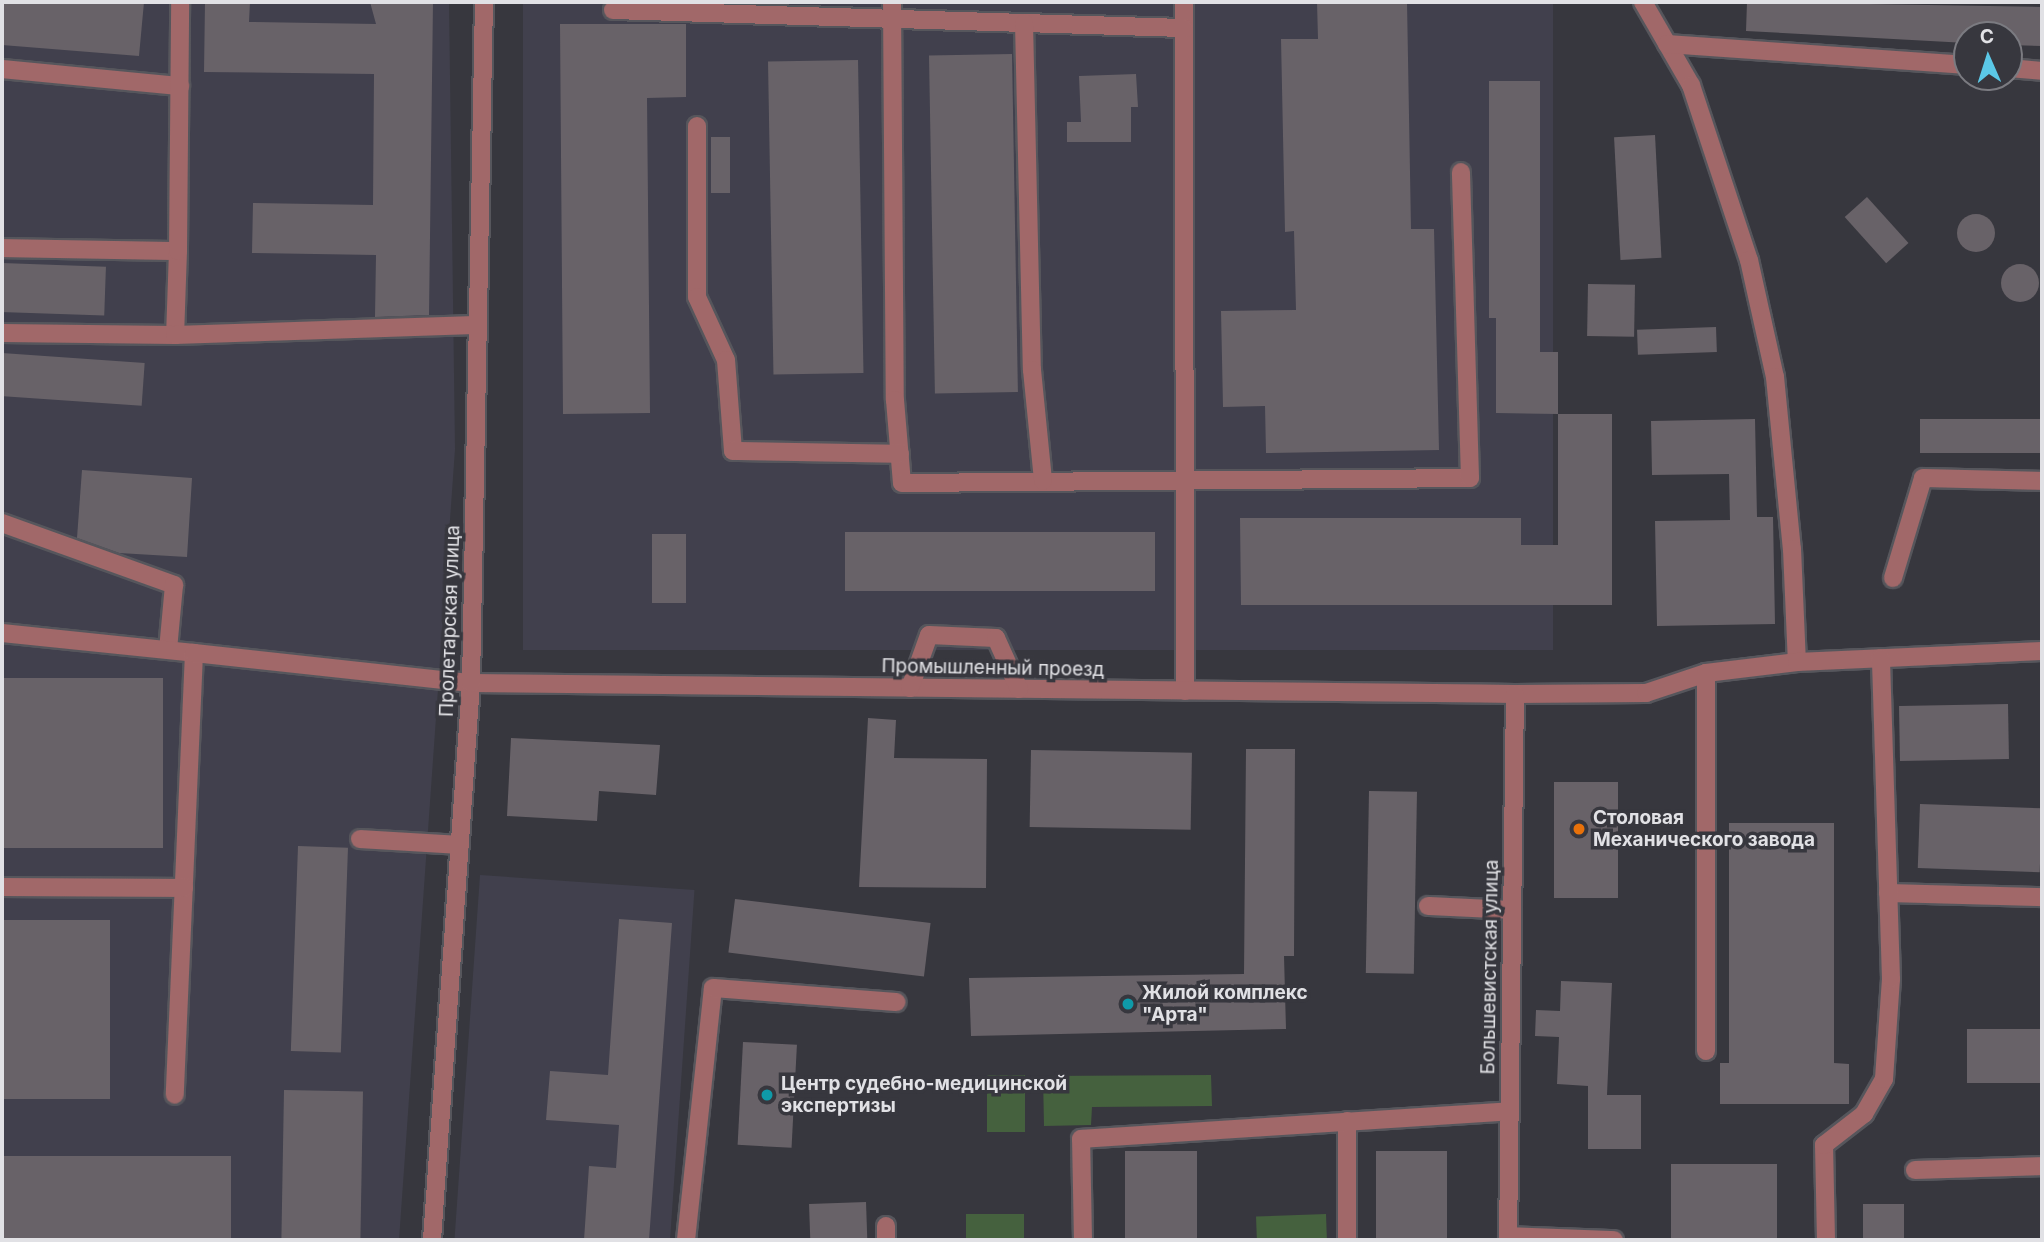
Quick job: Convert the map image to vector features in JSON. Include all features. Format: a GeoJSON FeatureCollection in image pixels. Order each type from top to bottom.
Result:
{"type":"FeatureCollection","features":[{"type":"Feature","properties":{"kind":"street"},"geometry":{"type":"LineString","coordinates":[[175,335],[180,2]]}},
{"type":"Feature","properties":{"kind":"street","name":"Пролетарская улица"},"geometry":{"type":"LineString","coordinates":[[432,1240],[471,683],[475,325],[484,2]]}},
{"type":"Feature","properties":{"kind":"street"},"geometry":{"type":"LineString","coordinates":[[1184,2],[1185,691]]}},
{"type":"Feature","properties":{"kind":"street"},"geometry":{"type":"LineString","coordinates":[[1643,2],[1691,85],[1741,235],[1775,377],[1792,549],[1797,662]]}},
{"type":"Feature","properties":{"kind":"street"},"geometry":{"type":"LineString","coordinates":[[613,10],[891,10],[1024,23],[1184,28]]}},
{"type":"Feature","properties":{"kind":"street"},"geometry":{"type":"LineString","coordinates":[[891,10],[895,400],[902,483],[1470,478],[1461,172]]}},
{"type":"Feature","properties":{"kind":"street"},"geometry":{"type":"LineString","coordinates":[[1024,23],[1032,370],[1043,480]]}},
{"type":"Feature","properties":{"kind":"street"},"geometry":{"type":"LineString","coordinates":[[1667,44],[1953,64]]}},
{"type":"Feature","properties":{"kind":"street"},"geometry":{"type":"LineString","coordinates":[[2,69],[180,86]]}},
{"type":"Feature","properties":{"kind":"street"},"geometry":{"type":"LineString","coordinates":[[2023,69],[2042,71]]}},
{"type":"Feature","properties":{"kind":"street"},"geometry":{"type":"LineString","coordinates":[[697,126],[697,297],[726,360],[733,451],[900,454]]}},
{"type":"Feature","properties":{"kind":"street"},"geometry":{"type":"LineString","coordinates":[[2,248],[178,251]]}},
{"type":"Feature","properties":{"kind":"street"},"geometry":{"type":"LineString","coordinates":[[2,333],[175,335],[475,325]]}},
{"type":"Feature","properties":{"kind":"street"},"geometry":{"type":"LineString","coordinates":[[1893,578],[1923,478],[2042,481]]}},
{"type":"Feature","properties":{"kind":"street"},"geometry":{"type":"LineString","coordinates":[[2,523],[174,585],[168,650]]}},
{"type":"Feature","properties":{"kind":"street","name":"Промышленный проезд"},"geometry":{"type":"LineString","coordinates":[[2,633],[471,683],[1515,694],[1646,692],[1706,673],[1797,662],[2042,651]]}},
{"type":"Feature","properties":{"kind":"street"},"geometry":{"type":"LineString","coordinates":[[910,688],[929,635],[996,638],[1019,689]]}},
{"type":"Feature","properties":{"kind":"street"},"geometry":{"type":"LineString","coordinates":[[175,1095],[194,653]]}},
{"type":"Feature","properties":{"kind":"street"},"geometry":{"type":"LineString","coordinates":[[1826,1240],[1824,1145],[1864,1114],[1884,1079],[1891,979],[1881,658]]}},
{"type":"Feature","properties":{"kind":"street"},"geometry":{"type":"LineString","coordinates":[[1706,673],[1706,1051]]}},
{"type":"Feature","properties":{"kind":"street","name":"Большевистская улица"},"geometry":{"type":"LineString","coordinates":[[1508,1238],[1515,694]]}},
{"type":"Feature","properties":{"kind":"street"},"geometry":{"type":"LineString","coordinates":[[360,839],[460,845]]}},
{"type":"Feature","properties":{"kind":"street"},"geometry":{"type":"LineString","coordinates":[[2,887],[184,888]]}},
{"type":"Feature","properties":{"kind":"street"},"geometry":{"type":"LineString","coordinates":[[1888,893],[2042,897]]}},
{"type":"Feature","properties":{"kind":"street"},"geometry":{"type":"LineString","coordinates":[[1428,906],[1512,910]]}},
{"type":"Feature","properties":{"kind":"street"},"geometry":{"type":"LineString","coordinates":[[686,1240],[713,988],[896,1002]]}},
{"type":"Feature","properties":{"kind":"street"},"geometry":{"type":"LineString","coordinates":[[1083,1240],[1081,1139],[1509,1111]]}},
{"type":"Feature","properties":{"kind":"street"},"geometry":{"type":"LineString","coordinates":[[1347,1121],[1347,1240]]}},
{"type":"Feature","properties":{"kind":"street"},"geometry":{"type":"LineString","coordinates":[[1914,1170],[2042,1166]]}},
{"type":"Feature","properties":{"kind":"street"},"geometry":{"type":"LineString","coordinates":[[1508,1238],[1614,1240]]}},
{"type":"Feature","properties":{"kind":"shaded area"},"geometry":{"type":"Polygon","coordinates":[[[2,2],[449,2],[455,449],[399,1240],[2,1240],[2,2]]]}},
{"type":"Feature","properties":{"kind":"shaded area"},"geometry":{"type":"Polygon","coordinates":[[[523,2],[1553,2],[1553,650],[523,650],[523,2]]]}},
{"type":"Feature","properties":{"kind":"shaded area"},"geometry":{"type":"Polygon","coordinates":[[[480,875],[694,890],[670,1240],[454,1240],[480,875]]]}},
{"type":"Feature","properties":{"kind":"green space"},"geometry":{"type":"Polygon","coordinates":[[[987,1075],[1025,1075],[1025,1132],[987,1132],[987,1075]]]}},
{"type":"Feature","properties":{"kind":"green space"},"geometry":{"type":"Polygon","coordinates":[[[1211,1075],[1212,1106],[1092,1107],[1091,1125],[1044,1126],[1043,1076],[1211,1075]]]}},
{"type":"Feature","properties":{"kind":"green space"},"geometry":{"type":"Polygon","coordinates":[[[966,1214],[1024,1214],[1024,1240],[966,1240],[966,1214]]]}},
{"type":"Feature","properties":{"kind":"green space"},"geometry":{"type":"Polygon","coordinates":[[[1326,1214],[1327,1240],[1257,1240],[1256,1216],[1326,1214]]]}},
{"type":"Feature","properties":{"kind":"building"},"geometry":{"type":"Polygon","coordinates":[[[2,2],[144,2],[139,56],[2,45],[2,2]]]}},
{"type":"Feature","properties":{"kind":"building"},"geometry":{"type":"Polygon","coordinates":[[[205,2],[250,2],[249,22],[376,24],[370,2],[433,2],[429,315],[375,317],[376,255],[252,253],[253,203],[373,205],[374,74],[204,72],[205,2]]]}},
{"type":"Feature","properties":{"kind":"building"},"geometry":{"type":"Polygon","coordinates":[[[1317,2],[1407,2],[1411,229],[1434,229],[1439,450],[1266,453],[1265,406],[1223,407],[1221,311],[1296,310],[1294,231],[1285,232],[1281,39],[1318,39],[1317,2]]]}},
{"type":"Feature","properties":{"kind":"building"},"geometry":{"type":"Polygon","coordinates":[[[1747,2],[2042,7],[2042,46],[2023,45],[2023,21],[1953,21],[1953,42],[1746,31],[1747,2]]]}},
{"type":"Feature","properties":{"kind":"building"},"geometry":{"type":"Polygon","coordinates":[[[560,24],[686,24],[686,97],[647,98],[650,413],[563,414],[560,24]]]}},
{"type":"Feature","properties":{"kind":"building"},"geometry":{"type":"Polygon","coordinates":[[[1012,54],[1018,392],[935,393],[929,55],[1012,54]]]}},
{"type":"Feature","properties":{"kind":"building"},"geometry":{"type":"Polygon","coordinates":[[[858,60],[863,373],[773,375],[768,62],[858,60]]]}},
{"type":"Feature","properties":{"kind":"building"},"geometry":{"type":"Polygon","coordinates":[[[1136,74],[1138,107],[1131,107],[1131,142],[1067,142],[1067,122],[1081,122],[1079,76],[1136,74]]]}},
{"type":"Feature","properties":{"kind":"building"},"geometry":{"type":"Polygon","coordinates":[[[1489,81],[1540,81],[1540,352],[1558,352],[1558,414],[1496,413],[1496,318],[1489,318],[1489,81]]]}},
{"type":"Feature","properties":{"kind":"building"},"geometry":{"type":"Polygon","coordinates":[[[1655,135],[1661,258],[1620,260],[1614,137],[1655,135]]]}},
{"type":"Feature","properties":{"kind":"building"},"geometry":{"type":"Polygon","coordinates":[[[711,137],[730,137],[730,193],[711,193],[711,137]]]}},
{"type":"Feature","properties":{"kind":"building"},"geometry":{"type":"Polygon","coordinates":[[[1867,197],[1908,243],[1886,263],[1845,217],[1867,197]]]}},
{"type":"Feature","properties":{"kind":"building"},"geometry":{"type":"Polygon","coordinates":[[[1976,214],[1989,220],[1995,233],[1989,246],[1976,252],[1963,246],[1957,233],[1963,220],[1976,214]]]}},
{"type":"Feature","properties":{"kind":"building"},"geometry":{"type":"Polygon","coordinates":[[[2,263],[106,267],[104,316],[2,312],[2,263]]]}},
{"type":"Feature","properties":{"kind":"building"},"geometry":{"type":"Polygon","coordinates":[[[2020,264],[2033,270],[2039,283],[2033,296],[2020,302],[2007,296],[2001,283],[2007,270],[2020,264]]]}},
{"type":"Feature","properties":{"kind":"building"},"geometry":{"type":"Polygon","coordinates":[[[1588,284],[1635,285],[1634,337],[1587,336],[1588,284]]]}},
{"type":"Feature","properties":{"kind":"building"},"geometry":{"type":"Polygon","coordinates":[[[1716,327],[1717,352],[1638,355],[1637,330],[1716,327]]]}},
{"type":"Feature","properties":{"kind":"building"},"geometry":{"type":"Polygon","coordinates":[[[2,353],[145,363],[142,406],[2,396],[2,353]]]}},
{"type":"Feature","properties":{"kind":"building"},"geometry":{"type":"Polygon","coordinates":[[[1558,414],[1612,414],[1612,605],[1241,605],[1240,518],[1521,518],[1521,545],[1558,545],[1558,414]]]}},
{"type":"Feature","properties":{"kind":"building"},"geometry":{"type":"Polygon","coordinates":[[[1755,419],[1757,517],[1773,517],[1775,624],[1657,626],[1655,521],[1730,520],[1729,474],[1652,475],[1651,421],[1755,419]]]}},
{"type":"Feature","properties":{"kind":"building"},"geometry":{"type":"Polygon","coordinates":[[[1920,419],[2042,419],[2042,453],[1920,453],[1920,419]]]}},
{"type":"Feature","properties":{"kind":"building"},"geometry":{"type":"Polygon","coordinates":[[[82,470],[192,478],[187,557],[119,553],[77,538],[82,470]]]}},
{"type":"Feature","properties":{"kind":"building"},"geometry":{"type":"Polygon","coordinates":[[[845,532],[1155,532],[1155,591],[845,591],[845,532]]]}},
{"type":"Feature","properties":{"kind":"building"},"geometry":{"type":"Polygon","coordinates":[[[652,534],[686,534],[686,603],[652,603],[652,534]]]}},
{"type":"Feature","properties":{"kind":"building"},"geometry":{"type":"Polygon","coordinates":[[[2,678],[163,678],[163,848],[2,848],[2,678]]]}},
{"type":"Feature","properties":{"kind":"building"},"geometry":{"type":"Polygon","coordinates":[[[2008,704],[2009,759],[1900,761],[1899,706],[2008,704]]]}},
{"type":"Feature","properties":{"kind":"building"},"geometry":{"type":"Polygon","coordinates":[[[868,718],[896,720],[894,758],[987,759],[986,888],[859,887],[868,718]]]}},
{"type":"Feature","properties":{"kind":"building"},"geometry":{"type":"Polygon","coordinates":[[[511,738],[660,745],[656,795],[599,791],[597,821],[507,816],[511,738]]]}},
{"type":"Feature","properties":{"kind":"building","name":"Жилой комплекс \"Арта\""},"geometry":{"type":"Polygon","coordinates":[[[1246,749],[1295,749],[1294,956],[1284,956],[1286,1029],[971,1036],[969,978],[1244,974],[1246,749]]]}},
{"type":"Feature","properties":{"kind":"building"},"geometry":{"type":"Polygon","coordinates":[[[1031,750],[1192,753],[1191,830],[1030,827],[1031,750]]]}},
{"type":"Feature","properties":{"kind":"building"},"geometry":{"type":"Polygon","coordinates":[[[1554,782],[1618,782],[1618,898],[1554,898],[1554,782]]]}},
{"type":"Feature","properties":{"kind":"building"},"geometry":{"type":"Polygon","coordinates":[[[1369,791],[1417,792],[1414,974],[1366,973],[1369,791]]]}},
{"type":"Feature","properties":{"kind":"building"},"geometry":{"type":"Polygon","coordinates":[[[1920,804],[2042,808],[2040,872],[1918,868],[1920,804]]]}},
{"type":"Feature","properties":{"kind":"building"},"geometry":{"type":"Polygon","coordinates":[[[1729,823],[1834,823],[1834,1063],[1849,1064],[1849,1104],[1720,1104],[1720,1063],[1729,1063],[1729,823]]]}},
{"type":"Feature","properties":{"kind":"building"},"geometry":{"type":"Polygon","coordinates":[[[298,846],[348,848],[341,1053],[291,1051],[298,846]]]}},
{"type":"Feature","properties":{"kind":"building"},"geometry":{"type":"Polygon","coordinates":[[[735,899],[931,923],[924,977],[728,953],[735,899]]]}},
{"type":"Feature","properties":{"kind":"building"},"geometry":{"type":"Polygon","coordinates":[[[619,919],[672,923],[649,1240],[584,1240],[589,1166],[616,1168],[619,1125],[546,1120],[550,1071],[608,1075],[619,919]]]}},
{"type":"Feature","properties":{"kind":"building"},"geometry":{"type":"Polygon","coordinates":[[[2,920],[110,920],[110,1099],[2,1099],[2,920]]]}},
{"type":"Feature","properties":{"kind":"building"},"geometry":{"type":"Polygon","coordinates":[[[1561,981],[1612,983],[1607,1095],[1641,1095],[1641,1149],[1588,1149],[1588,1086],[1557,1084],[1559,1037],[1535,1036],[1536,1010],[1560,1011],[1561,981]]]}},
{"type":"Feature","properties":{"kind":"building"},"geometry":{"type":"Polygon","coordinates":[[[1967,1029],[2042,1029],[2042,1083],[1967,1083],[1967,1029]]]}},
{"type":"Feature","properties":{"kind":"building","name":"Центр судебно-медицинской экспертизы"},"geometry":{"type":"Polygon","coordinates":[[[743,1042],[797,1045],[792,1148],[738,1145],[743,1042]]]}},
{"type":"Feature","properties":{"kind":"building"},"geometry":{"type":"Polygon","coordinates":[[[284,1090],[363,1091],[360,1240],[281,1240],[284,1090]]]}},
{"type":"Feature","properties":{"kind":"building"},"geometry":{"type":"Polygon","coordinates":[[[1125,1151],[1197,1151],[1197,1240],[1125,1240],[1125,1151]]]}},
{"type":"Feature","properties":{"kind":"building"},"geometry":{"type":"Polygon","coordinates":[[[1376,1151],[1447,1151],[1447,1240],[1376,1240],[1376,1151]]]}},
{"type":"Feature","properties":{"kind":"building"},"geometry":{"type":"Polygon","coordinates":[[[2,1156],[231,1156],[231,1240],[2,1240],[2,1156]]]}},
{"type":"Feature","properties":{"kind":"building"},"geometry":{"type":"Polygon","coordinates":[[[1671,1164],[1777,1164],[1777,1240],[1671,1240],[1671,1164]]]}},
{"type":"Feature","properties":{"kind":"building"},"geometry":{"type":"Polygon","coordinates":[[[866,1202],[867,1240],[810,1240],[809,1204],[866,1202]]]}},
{"type":"Feature","properties":{"kind":"building"},"geometry":{"type":"Polygon","coordinates":[[[1863,1204],[1904,1204],[1904,1240],[1863,1240],[1863,1204]]]}},
{"type":"Feature","properties":{"kind":"place","name":"Столовая Механического завода"},"geometry":{"type":"Point","coordinates":[1579,829]}},
{"type":"Feature","properties":{"kind":"place","name":"Жилой комплекс \"Арта\""},"geometry":{"type":"Point","coordinates":[1128,1004]}},
{"type":"Feature","properties":{"kind":"place","name":"Центр судебно-медицинской экспертизы"},"geometry":{"type":"Point","coordinates":[767,1095]}}]}
